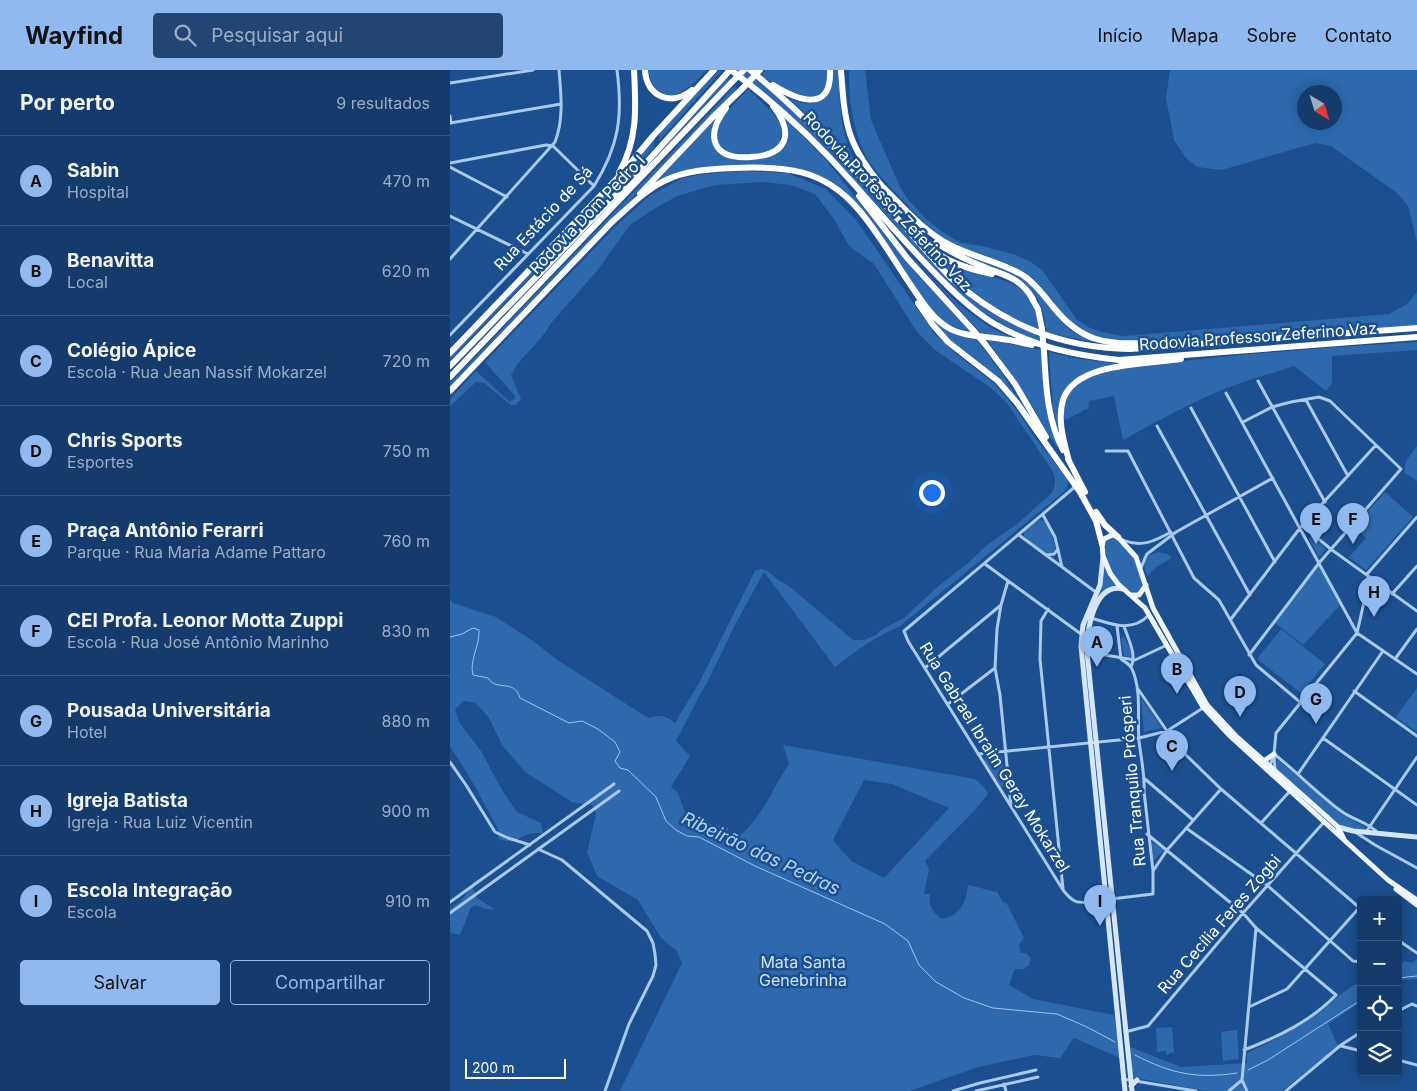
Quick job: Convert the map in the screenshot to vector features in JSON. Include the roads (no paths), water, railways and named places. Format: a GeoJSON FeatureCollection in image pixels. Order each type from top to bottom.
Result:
{"type":"FeatureCollection","features":[{"type":"Feature","properties":{"kind":"highway"},"geometry":{"type":"LineString","coordinates":[[589,209],[615,179],[627,157],[634,132],[636,114],[634,70]]}},
{"type":"Feature","properties":{"kind":"highway"},"geometry":{"type":"LineString","coordinates":[[645,70],[648,83],[653,91],[667,99],[684,96],[707,77]]}},
{"type":"Feature","properties":{"kind":"highway"},"geometry":{"type":"LineString","coordinates":[[450,353],[589,209],[714,70]]}},
{"type":"Feature","properties":{"kind":"highway","name":"Rodovia Dom Pedro I"},"geometry":{"type":"LineString","coordinates":[[450,366],[635,175],[730,70]]}},
{"type":"Feature","properties":{"kind":"highway","name":"Rodovia Professor Zeferino Vaz"},"geometry":{"type":"LineString","coordinates":[[730,70],[795,122],[900,237],[964,302],[985,318],[1009,332],[1057,351],[1120,360],[1417,337]]}},
{"type":"Feature","properties":{"kind":"highway","name":"Rodovia Dom Pedro I"},"geometry":{"type":"LineString","coordinates":[[450,377],[744,70]]}},
{"type":"Feature","properties":{"kind":"highway"},"geometry":{"type":"LineString","coordinates":[[750,70],[796,98],[809,100],[826,92],[831,78],[830,70]]}},
{"type":"Feature","properties":{"kind":"highway","name":"Rodovia Professor Zeferino Vaz"},"geometry":{"type":"LineString","coordinates":[[750,70],[813,126],[939,265],[967,292],[992,310],[1036,332],[1068,342],[1130,349],[1417,328]]}},
{"type":"Feature","properties":{"kind":"highway"},"geometry":{"type":"LineString","coordinates":[[450,391],[760,70]]}},
{"type":"Feature","properties":{"kind":"highway"},"geometry":{"type":"LineString","coordinates":[[841,70],[849,135],[861,159],[884,188],[917,226],[937,243],[968,261],[1014,278],[1025,287],[1033,299],[1038,309],[1042,329],[1049,413],[1059,442],[1098,516],[1120,538]]}},
{"type":"Feature","properties":{"kind":"highway"},"geometry":{"type":"LineString","coordinates":[[741,90],[721,115],[715,125],[714,132],[714,137],[721,151],[735,158],[767,156],[777,150],[783,141],[785,135],[783,121],[764,96]]}},
{"type":"Feature","properties":{"kind":"highway"},"geometry":{"type":"LineString","coordinates":[[834,163],[908,259],[985,344],[1015,384],[1096,521],[1102,544]]}},
{"type":"Feature","properties":{"kind":"highway"},"geometry":{"type":"LineString","coordinates":[[611,223],[653,188],[683,174],[723,168],[782,167],[813,176],[841,193],[858,209],[925,305],[946,327],[966,334],[1003,339],[1057,351]]}},
{"type":"Feature","properties":{"kind":"highway"},"geometry":{"type":"LineString","coordinates":[[884,188],[928,231],[941,240],[965,252],[1013,270],[1030,280],[1070,326],[1092,339],[1130,344],[1237,341]]}},
{"type":"Feature","properties":{"kind":"highway"},"geometry":{"type":"LineString","coordinates":[[876,194],[938,255],[954,264],[1009,279],[1020,285],[1033,299]]}},
{"type":"Feature","properties":{"kind":"highway"},"geometry":{"type":"LineString","coordinates":[[882,242],[933,325],[948,342],[988,373],[1007,391],[1067,472]]}},
{"type":"Feature","properties":{"kind":"highway"},"geometry":{"type":"LineString","coordinates":[[450,348],[480,322]]}},
{"type":"Feature","properties":{"kind":"highway"},"geometry":{"type":"LineString","coordinates":[[1069,461],[1061,426],[1062,408],[1067,392],[1078,380],[1091,372],[1101,370],[1225,353]]}},
{"type":"Feature","properties":{"kind":"main road"},"geometry":{"type":"LineString","coordinates":[[1125,1091],[1081,659],[1081,634],[1102,578],[1102,541],[1108,536],[1112,535],[1120,538],[1136,557],[1142,568],[1153,608],[1164,633],[1206,705],[1264,761],[1268,769],[1275,771],[1338,827],[1344,839]]}},
{"type":"Feature","properties":{"kind":"main road"},"geometry":{"type":"LineString","coordinates":[[1103,556],[1110,573],[1132,595],[1164,633],[1167,645],[1203,707],[1230,736],[1390,882],[1417,900]]}},
{"type":"Feature","properties":{"kind":"main road"},"geometry":{"type":"LineString","coordinates":[[1132,595],[1139,595],[1146,585]]}},
{"type":"Feature","properties":{"kind":"main road"},"geometry":{"type":"LineString","coordinates":[[1124,589],[1114,588],[1106,592],[1091,618],[1087,636],[1087,652],[1132,1088]]}},
{"type":"Feature","properties":{"kind":"main road"},"geometry":{"type":"LineString","coordinates":[[1264,761],[1274,754]]}},
{"type":"Feature","properties":{"kind":"main road"},"geometry":{"type":"LineString","coordinates":[[1329,826],[1353,831],[1417,837]]}},
{"type":"Feature","properties":{"kind":"main road"},"geometry":{"type":"LineString","coordinates":[[1390,882],[1392,886],[1417,905]]}},
{"type":"Feature","properties":{"kind":"main road"},"geometry":{"type":"LineString","coordinates":[[1119,1022],[1122,1032],[1125,1032]]}},
{"type":"Feature","properties":{"kind":"main road"},"geometry":{"type":"LineString","coordinates":[[1132,1088],[1137,1080]]}},
{"type":"Feature","properties":{"kind":"street"},"geometry":{"type":"LineString","coordinates":[[450,83],[533,70]]}},
{"type":"Feature","properties":{"kind":"street"},"geometry":{"type":"LineString","coordinates":[[450,258],[552,146],[560,126],[559,70]]}},
{"type":"Feature","properties":{"kind":"street","name":"Rua Estácio de Sá"},"geometry":{"type":"LineString","coordinates":[[450,335],[594,186],[605,169],[619,126],[620,89],[617,70]]}},
{"type":"Feature","properties":{"kind":"street"},"geometry":{"type":"LineString","coordinates":[[450,116],[451,123],[561,104]]}},
{"type":"Feature","properties":{"kind":"street"},"geometry":{"type":"LineString","coordinates":[[450,163],[536,147],[552,146],[594,186]]}},
{"type":"Feature","properties":{"kind":"street"},"geometry":{"type":"LineString","coordinates":[[450,167],[507,197]]}},
{"type":"Feature","properties":{"kind":"street"},"geometry":{"type":"LineString","coordinates":[[450,216],[528,254]]}},
{"type":"Feature","properties":{"kind":"street"},"geometry":{"type":"LineString","coordinates":[[1258,381],[1325,502]]}},
{"type":"Feature","properties":{"kind":"street"},"geometry":{"type":"LineString","coordinates":[[1226,393],[1302,527],[1357,633],[1417,674]]}},
{"type":"Feature","properties":{"kind":"street"},"geometry":{"type":"LineString","coordinates":[[1243,422],[1272,407],[1290,402],[1319,398],[1330,401],[1401,469],[1320,563],[1249,655]]}},
{"type":"Feature","properties":{"kind":"street"},"geometry":{"type":"LineString","coordinates":[[1306,400],[1348,476]]}},
{"type":"Feature","properties":{"kind":"street"},"geometry":{"type":"LineString","coordinates":[[1191,408],[1275,562]]}},
{"type":"Feature","properties":{"kind":"street"},"geometry":{"type":"LineString","coordinates":[[1157,426],[1250,595]]}},
{"type":"Feature","properties":{"kind":"street"},"geometry":{"type":"LineString","coordinates":[[1232,619],[1302,527],[1376,445]]}},
{"type":"Feature","properties":{"kind":"street"},"geometry":{"type":"LineString","coordinates":[[1106,452],[1128,451],[1173,533],[1194,578],[1220,600],[1232,619],[1249,655],[1261,671],[1300,702]]}},
{"type":"Feature","properties":{"kind":"street"},"geometry":{"type":"LineString","coordinates":[[1120,538],[1133,544],[1152,542],[1173,533],[1273,478]]}},
{"type":"Feature","properties":{"kind":"street"},"geometry":{"type":"LineString","coordinates":[[1076,486],[985,564],[1081,634],[1087,636]]}},
{"type":"Feature","properties":{"kind":"street"},"geometry":{"type":"LineString","coordinates":[[1043,515],[1055,537],[1062,567]]}},
{"type":"Feature","properties":{"kind":"street"},"geometry":{"type":"LineString","coordinates":[[1367,574],[1417,517]]}},
{"type":"Feature","properties":{"kind":"street"},"geometry":{"type":"LineString","coordinates":[[1302,527],[1417,611]]}},
{"type":"Feature","properties":{"kind":"street"},"geometry":{"type":"LineString","coordinates":[[1142,568],[1153,548],[1173,533]]}},
{"type":"Feature","properties":{"kind":"street"},"geometry":{"type":"LineString","coordinates":[[1019,535],[1097,593]]}},
{"type":"Feature","properties":{"kind":"street"},"geometry":{"type":"LineString","coordinates":[[1045,556],[1054,554],[1058,550]]}},
{"type":"Feature","properties":{"kind":"street","name":"Rua Gabrael Ibraim Geray Mokarzel"},"geometry":{"type":"LineString","coordinates":[[985,564],[904,631],[1063,890],[1069,898],[1077,903],[1095,902]]}},
{"type":"Feature","properties":{"kind":"street"},"geometry":{"type":"LineString","coordinates":[[1392,594],[1417,566]]}},
{"type":"Feature","properties":{"kind":"street"},"geometry":{"type":"LineString","coordinates":[[1268,769],[1274,754],[1276,733],[1357,633],[1369,580],[1367,574]]}},
{"type":"Feature","properties":{"kind":"street"},"geometry":{"type":"LineString","coordinates":[[1008,581],[997,629],[995,668],[1011,807]]}},
{"type":"Feature","properties":{"kind":"street"},"geometry":{"type":"LineString","coordinates":[[925,668],[1001,605]]}},
{"type":"Feature","properties":{"kind":"street"},"geometry":{"type":"LineString","coordinates":[[1048,609],[1042,621],[1040,659],[1063,890]]}},
{"type":"Feature","properties":{"kind":"street"},"geometry":{"type":"LineString","coordinates":[[1091,618],[1117,626],[1124,626],[1138,623],[1149,614]]}},
{"type":"Feature","properties":{"kind":"street"},"geometry":{"type":"LineString","coordinates":[[1117,626],[1121,659],[1131,667],[1135,660],[1124,626]]}},
{"type":"Feature","properties":{"kind":"street"},"geometry":{"type":"LineString","coordinates":[[1395,659],[1417,629]]}},
{"type":"Feature","properties":{"kind":"street"},"geometry":{"type":"LineString","coordinates":[[1087,652],[1135,660],[1167,645]]}},
{"type":"Feature","properties":{"kind":"street"},"geometry":{"type":"LineString","coordinates":[[1298,774],[1383,651]]}},
{"type":"Feature","properties":{"kind":"street","name":"Rua Tranquilo Prósperi"},"geometry":{"type":"LineString","coordinates":[[1113,899],[1153,894],[1145,779],[1142,771],[1139,738],[1137,688],[1131,667]]}},
{"type":"Feature","properties":{"kind":"street"},"geometry":{"type":"LineString","coordinates":[[948,704],[995,668]]}},
{"type":"Feature","properties":{"kind":"street"},"geometry":{"type":"LineString","coordinates":[[1137,688],[1187,756],[1221,789],[1357,906]]}},
{"type":"Feature","properties":{"kind":"street"},"geometry":{"type":"LineString","coordinates":[[1354,691],[1417,736]]}},
{"type":"Feature","properties":{"kind":"street"},"geometry":{"type":"LineString","coordinates":[[978,754],[1139,738],[1167,730],[1203,707]]}},
{"type":"Feature","properties":{"kind":"street"},"geometry":{"type":"LineString","coordinates":[[1322,738],[1417,805]]}},
{"type":"Feature","properties":{"kind":"street"},"geometry":{"type":"LineString","coordinates":[[1274,754],[1276,758],[1275,771]]}},
{"type":"Feature","properties":{"kind":"street"},"geometry":{"type":"LineString","coordinates":[[1274,754],[1329,802],[1344,813],[1370,826],[1378,834]]}},
{"type":"Feature","properties":{"kind":"street"},"geometry":{"type":"LineString","coordinates":[[1366,832],[1417,757]]}},
{"type":"Feature","properties":{"kind":"street"},"geometry":{"type":"LineString","coordinates":[[450,762],[495,832],[530,845]]}},
{"type":"Feature","properties":{"kind":"street"},"geometry":{"type":"LineString","coordinates":[[1145,779],[1193,820]]}},
{"type":"Feature","properties":{"kind":"street"},"geometry":{"type":"LineString","coordinates":[[450,902],[614,784]]}},
{"type":"Feature","properties":{"kind":"street"},"geometry":{"type":"LineString","coordinates":[[1001,790],[1010,788]]}},
{"type":"Feature","properties":{"kind":"street"},"geometry":{"type":"LineString","coordinates":[[1152,872],[1186,828],[1221,789]]}},
{"type":"Feature","properties":{"kind":"street"},"geometry":{"type":"LineString","coordinates":[[450,913],[619,791]]}},
{"type":"Feature","properties":{"kind":"street"},"geometry":{"type":"LineString","coordinates":[[1261,823],[1290,791]]}},
{"type":"Feature","properties":{"kind":"street","name":"Rua Cecília Feres Zogbi"},"geometry":{"type":"LineString","coordinates":[[1125,1032],[1148,1026],[1243,913],[1324,821]]}},
{"type":"Feature","properties":{"kind":"street"},"geometry":{"type":"LineString","coordinates":[[1186,828],[1268,886],[1353,961],[1357,962]]}},
{"type":"Feature","properties":{"kind":"street"},"geometry":{"type":"LineString","coordinates":[[1353,831],[1417,868]]}},
{"type":"Feature","properties":{"kind":"street"},"geometry":{"type":"LineString","coordinates":[[1148,834],[1243,913],[1256,928],[1336,995],[1300,1023],[1270,1040],[1244,1050]]}},
{"type":"Feature","properties":{"kind":"street"},"geometry":{"type":"LineString","coordinates":[[542,836],[547,843]]}},
{"type":"Feature","properties":{"kind":"street"},"geometry":{"type":"LineString","coordinates":[[538,849],[562,860],[647,931],[653,943],[656,965],[653,976],[629,1024],[605,1091]]}},
{"type":"Feature","properties":{"kind":"street"},"geometry":{"type":"LineString","coordinates":[[519,852],[524,859]]}},
{"type":"Feature","properties":{"kind":"street"},"geometry":{"type":"LineString","coordinates":[[1106,900],[1113,899]]}},
{"type":"Feature","properties":{"kind":"street"},"geometry":{"type":"LineString","coordinates":[[1249,1006],[1287,989],[1357,912]]}},
{"type":"Feature","properties":{"kind":"street"},"geometry":{"type":"LineString","coordinates":[[1247,1091],[1242,1080],[1256,928]]}},
{"type":"Feature","properties":{"kind":"street"},"geometry":{"type":"LineString","coordinates":[[1399,941],[1417,953]]}},
{"type":"Feature","properties":{"kind":"street"},"geometry":{"type":"LineString","coordinates":[[1402,1009],[1412,1004],[1417,1006]]}},
{"type":"Feature","properties":{"kind":"street"},"geometry":{"type":"LineString","coordinates":[[1286,1091],[1294,1089],[1341,1046],[1357,1035]]}},
{"type":"Feature","properties":{"kind":"street"},"geometry":{"type":"LineString","coordinates":[[1341,1046],[1357,1050]]}},
{"type":"Feature","properties":{"kind":"street"},"geometry":{"type":"LineString","coordinates":[[1402,1061],[1417,1065]]}},
{"type":"Feature","properties":{"kind":"street"},"geometry":{"type":"LineString","coordinates":[[953,1091],[1036,1070]]}},
{"type":"Feature","properties":{"kind":"street"},"geometry":{"type":"LineString","coordinates":[[976,1091],[1038,1077]]}},
{"type":"Feature","properties":{"kind":"street"},"geometry":{"type":"LineString","coordinates":[[1124,1078],[1196,1091]]}},
{"type":"Feature","properties":{"kind":"street"},"geometry":{"type":"LineString","coordinates":[[1230,1091],[1242,1080]]}},
{"type":"Feature","properties":{"kind":"street"},"geometry":{"type":"LineString","coordinates":[[1004,1084],[1006,1091]]}},
{"type":"Feature","properties":{"kind":"waterway","name":"Ribeirão das Pedras"},"geometry":{"type":"LineString","coordinates":[[450,637],[462,634],[473,628],[479,630],[472,664],[473,675],[488,678],[496,684],[514,688],[520,698],[569,723],[582,721],[598,729],[615,742],[620,752],[615,761],[620,768],[628,770],[656,797],[666,821],[676,830],[687,836],[699,837],[755,866],[885,924],[908,941],[919,965],[936,982],[964,998],[993,1008],[1057,1014],[1115,1042]]}},
{"type":"Feature","properties":{"kind":"waterway"},"geometry":{"type":"LineString","coordinates":[[1402,978],[1417,976]]}},
{"type":"Feature","properties":{"kind":"waterway"},"geometry":{"type":"LineString","coordinates":[[1248,1070],[1268,1060],[1357,1003]]}},
{"type":"Feature","properties":{"kind":"waterway"},"geometry":{"type":"LineString","coordinates":[[1135,1055],[1161,1067],[1184,1073],[1196,1075],[1237,1073]]}},
{"type":"Feature","properties":{"kind":"place","name":"Praça Antônio Ferarri"},"geometry":{"type":"Point","coordinates":[1316,544]}},
{"type":"Feature","properties":{"kind":"place","name":"CEI Profa. Leonor Motta Zuppi"},"geometry":{"type":"Point","coordinates":[1353,544]}},
{"type":"Feature","properties":{"kind":"place","name":"Igreja Batista"},"geometry":{"type":"Point","coordinates":[1374,617]}},
{"type":"Feature","properties":{"kind":"place","name":"Sabin"},"geometry":{"type":"Point","coordinates":[1097,667]}},
{"type":"Feature","properties":{"kind":"place","name":"Benavitta"},"geometry":{"type":"Point","coordinates":[1177,694]}},
{"type":"Feature","properties":{"kind":"place","name":"Chris Sports"},"geometry":{"type":"Point","coordinates":[1240,717]}},
{"type":"Feature","properties":{"kind":"place","name":"Pousada Universitária"},"geometry":{"type":"Point","coordinates":[1316,724]}},
{"type":"Feature","properties":{"kind":"place","name":"Colégio Ápice"},"geometry":{"type":"Point","coordinates":[1172,771]}},
{"type":"Feature","properties":{"kind":"place","name":"Escola Integração"},"geometry":{"type":"Point","coordinates":[1100,926]}},
{"type":"Feature","properties":{"kind":"park label","name":"Mata Santa Genebrinha"},"geometry":{"type":"Point","coordinates":[803,971]}}]}
